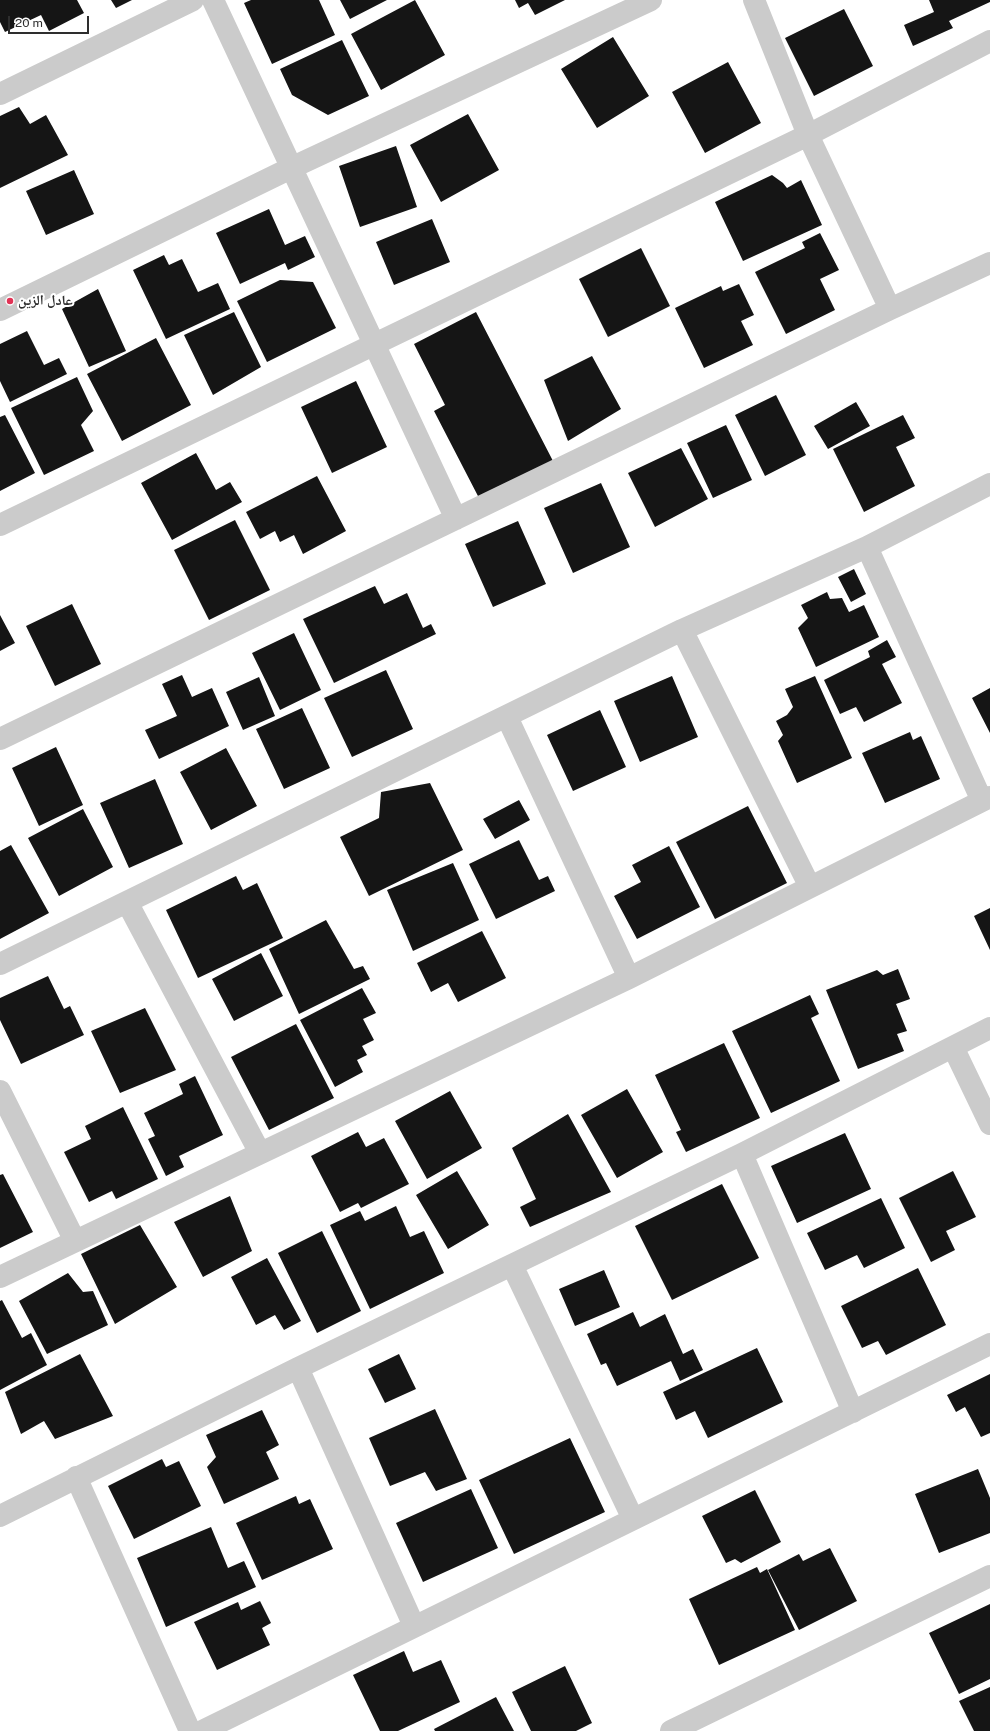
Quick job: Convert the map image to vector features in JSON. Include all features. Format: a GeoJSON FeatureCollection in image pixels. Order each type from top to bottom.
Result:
{"type":"FeatureCollection","features":[{"type":"Feature","properties":{"kind":"street"},"geometry":{"type":"LineString","coordinates":[[0,94],[193,0]]}},
{"type":"Feature","properties":{"kind":"street"},"geometry":{"type":"LineString","coordinates":[[213,0],[456,519]]}},
{"type":"Feature","properties":{"kind":"street"},"geometry":{"type":"LineString","coordinates":[[0,310],[291,168],[651,0]]}},
{"type":"Feature","properties":{"kind":"street"},"geometry":{"type":"LineString","coordinates":[[754,0],[808,135],[890,308]]}},
{"type":"Feature","properties":{"kind":"street"},"geometry":{"type":"LineString","coordinates":[[0,525],[808,135],[990,41]]}},
{"type":"Feature","properties":{"kind":"street"},"geometry":{"type":"LineString","coordinates":[[0,739],[890,308],[990,263]]}},
{"type":"Feature","properties":{"kind":"street"},"geometry":{"type":"LineString","coordinates":[[0,964],[682,630],[867,547],[990,484]]}},
{"type":"Feature","properties":{"kind":"street"},"geometry":{"type":"LineString","coordinates":[[0,1276],[629,978],[986,799],[867,547]]}},
{"type":"Feature","properties":{"kind":"street"},"geometry":{"type":"LineString","coordinates":[[682,630],[810,887]]}},
{"type":"Feature","properties":{"kind":"street"},"geometry":{"type":"LineString","coordinates":[[507,717],[629,978]]}},
{"type":"Feature","properties":{"kind":"street"},"geometry":{"type":"LineString","coordinates":[[127,902],[260,1153]]}},
{"type":"Feature","properties":{"kind":"street"},"geometry":{"type":"LineString","coordinates":[[0,1516],[298,1368],[742,1154],[990,1028]]}},
{"type":"Feature","properties":{"kind":"street"},"geometry":{"type":"LineString","coordinates":[[953,1047],[990,1124]]}},
{"type":"Feature","properties":{"kind":"street"},"geometry":{"type":"LineString","coordinates":[[0,1090],[75,1241]]}},
{"type":"Feature","properties":{"kind":"street"},"geometry":{"type":"LineString","coordinates":[[742,1154],[853,1412]]}},
{"type":"Feature","properties":{"kind":"street"},"geometry":{"type":"LineString","coordinates":[[512,1265],[633,1519]]}},
{"type":"Feature","properties":{"kind":"street"},"geometry":{"type":"LineString","coordinates":[[202,1731],[990,1344]]}},
{"type":"Feature","properties":{"kind":"street"},"geometry":{"type":"LineString","coordinates":[[298,1368],[414,1626]]}},
{"type":"Feature","properties":{"kind":"street"},"geometry":{"type":"LineString","coordinates":[[76,1477],[190,1731]]}},
{"type":"Feature","properties":{"kind":"street"},"geometry":{"type":"LineString","coordinates":[[671,1731],[990,1576]]}},
{"type":"Feature","properties":{"kind":"building"},"geometry":{"type":"Polygon","coordinates":[[[0,0],[77,0],[84,13],[49,31],[41,15],[5,32],[0,22],[0,0]]]}},
{"type":"Feature","properties":{"kind":"building"},"geometry":{"type":"Polygon","coordinates":[[[111,0],[132,0],[116,8],[111,0]]]}},
{"type":"Feature","properties":{"kind":"building"},"geometry":{"type":"Polygon","coordinates":[[[251,0],[319,0],[335,35],[272,64],[244,3],[251,0]]]}},
{"type":"Feature","properties":{"kind":"building"},"geometry":{"type":"Polygon","coordinates":[[[340,0],[387,0],[350,19],[340,0]]]}},
{"type":"Feature","properties":{"kind":"building"},"geometry":{"type":"Polygon","coordinates":[[[415,0],[445,55],[381,90],[351,34],[415,0]]]}},
{"type":"Feature","properties":{"kind":"building"},"geometry":{"type":"Polygon","coordinates":[[[515,0],[565,0],[535,15],[528,3],[519,8],[515,0]]]}},
{"type":"Feature","properties":{"kind":"building"},"geometry":{"type":"Polygon","coordinates":[[[929,0],[990,0],[990,2],[949,21],[953,28],[913,46],[904,25],[934,12],[929,0]]]}},
{"type":"Feature","properties":{"kind":"building"},"geometry":{"type":"Polygon","coordinates":[[[844,9],[873,66],[814,96],[785,38],[844,9]]]}},
{"type":"Feature","properties":{"kind":"building"},"geometry":{"type":"Polygon","coordinates":[[[613,37],[649,96],[597,128],[561,69],[613,37]]]}},
{"type":"Feature","properties":{"kind":"building"},"geometry":{"type":"Polygon","coordinates":[[[342,40],[369,96],[328,115],[292,95],[280,69],[342,40]]]}},
{"type":"Feature","properties":{"kind":"building"},"geometry":{"type":"Polygon","coordinates":[[[728,62],[761,123],[705,153],[672,92],[728,62]]]}},
{"type":"Feature","properties":{"kind":"building"},"geometry":{"type":"Polygon","coordinates":[[[19,107],[30,124],[46,115],[68,155],[0,188],[0,116],[19,107]]]}},
{"type":"Feature","properties":{"kind":"building"},"geometry":{"type":"Polygon","coordinates":[[[468,114],[499,170],[441,202],[410,145],[468,114]]]}},
{"type":"Feature","properties":{"kind":"building"},"geometry":{"type":"Polygon","coordinates":[[[396,146],[417,207],[360,227],[339,166],[396,146]]]}},
{"type":"Feature","properties":{"kind":"building"},"geometry":{"type":"Polygon","coordinates":[[[74,170],[94,214],[46,235],[26,191],[74,170]]]}},
{"type":"Feature","properties":{"kind":"building"},"geometry":{"type":"Polygon","coordinates":[[[772,175],[787,188],[801,180],[822,225],[743,261],[715,202],[772,175]]]}},
{"type":"Feature","properties":{"kind":"building"},"geometry":{"type":"Polygon","coordinates":[[[269,209],[285,245],[305,236],[315,257],[288,270],[285,263],[240,284],[216,233],[269,209]]]}},
{"type":"Feature","properties":{"kind":"building"},"geometry":{"type":"Polygon","coordinates":[[[432,219],[450,262],[394,285],[376,242],[432,219]]]}},
{"type":"Feature","properties":{"kind":"building"},"geometry":{"type":"Polygon","coordinates":[[[820,233],[839,270],[820,279],[835,310],[786,334],[755,272],[805,248],[802,242],[820,233]]]}},
{"type":"Feature","properties":{"kind":"building"},"geometry":{"type":"Polygon","coordinates":[[[641,248],[670,306],[608,337],[579,279],[641,248]]]}},
{"type":"Feature","properties":{"kind":"building"},"geometry":{"type":"Polygon","coordinates":[[[164,255],[169,265],[182,259],[198,292],[218,283],[230,309],[166,339],[133,270],[164,255]]]}},
{"type":"Feature","properties":{"kind":"building"},"geometry":{"type":"Polygon","coordinates":[[[280,280],[313,282],[336,328],[267,362],[237,301],[280,280]]]}},
{"type":"Feature","properties":{"kind":"building"},"geometry":{"type":"Polygon","coordinates":[[[739,284],[754,315],[741,321],[753,345],[704,368],[675,308],[721,286],[723,291],[739,284]]]}},
{"type":"Feature","properties":{"kind":"building"},"geometry":{"type":"Polygon","coordinates":[[[98,289],[126,351],[89,367],[62,309],[98,289]]]}},
{"type":"Feature","properties":{"kind":"building"},"geometry":{"type":"Polygon","coordinates":[[[234,312],[261,367],[213,395],[184,335],[234,312]]]}},
{"type":"Feature","properties":{"kind":"building"},"geometry":{"type":"Polygon","coordinates":[[[476,312],[553,461],[479,498],[434,411],[445,405],[414,344],[476,312]]]}},
{"type":"Feature","properties":{"kind":"building"},"geometry":{"type":"Polygon","coordinates":[[[27,331],[44,365],[59,358],[67,374],[10,402],[0,381],[0,344],[27,331]]]}},
{"type":"Feature","properties":{"kind":"building"},"geometry":{"type":"Polygon","coordinates":[[[156,338],[191,405],[122,441],[87,374],[156,338]]]}},
{"type":"Feature","properties":{"kind":"building"},"geometry":{"type":"Polygon","coordinates":[[[592,356],[621,409],[568,441],[544,380],[592,356]]]}},
{"type":"Feature","properties":{"kind":"building"},"geometry":{"type":"Polygon","coordinates":[[[77,377],[93,411],[81,425],[94,451],[44,475],[11,408],[77,377]]]}},
{"type":"Feature","properties":{"kind":"building"},"geometry":{"type":"Polygon","coordinates":[[[356,381],[387,447],[332,473],[301,407],[356,381]]]}},
{"type":"Feature","properties":{"kind":"building"},"geometry":{"type":"Polygon","coordinates":[[[776,395],[806,455],[765,476],[735,415],[776,395]]]}},
{"type":"Feature","properties":{"kind":"building"},"geometry":{"type":"Polygon","coordinates":[[[856,402],[870,426],[828,449],[814,426],[856,402]]]}},
{"type":"Feature","properties":{"kind":"building"},"geometry":{"type":"Polygon","coordinates":[[[5,415],[35,473],[0,491],[0,417],[5,415]]]}},
{"type":"Feature","properties":{"kind":"building"},"geometry":{"type":"Polygon","coordinates":[[[903,415],[915,438],[896,447],[915,486],[864,512],[833,449],[903,415]]]}},
{"type":"Feature","properties":{"kind":"building"},"geometry":{"type":"Polygon","coordinates":[[[726,425],[752,480],[713,498],[687,443],[726,425]]]}},
{"type":"Feature","properties":{"kind":"building"},"geometry":{"type":"Polygon","coordinates":[[[681,448],[708,499],[655,527],[628,473],[681,448]]]}},
{"type":"Feature","properties":{"kind":"building"},"geometry":{"type":"Polygon","coordinates":[[[196,453],[216,490],[230,482],[242,502],[172,540],[141,483],[196,453]]]}},
{"type":"Feature","properties":{"kind":"building"},"geometry":{"type":"Polygon","coordinates":[[[317,476],[346,531],[303,554],[294,535],[280,542],[275,531],[260,539],[246,512],[317,476]]]}},
{"type":"Feature","properties":{"kind":"building"},"geometry":{"type":"Polygon","coordinates":[[[601,483],[630,547],[573,573],[544,508],[601,483]]]}},
{"type":"Feature","properties":{"kind":"building"},"geometry":{"type":"Polygon","coordinates":[[[235,520],[270,590],[209,620],[174,550],[235,520]]]}},
{"type":"Feature","properties":{"kind":"building"},"geometry":{"type":"Polygon","coordinates":[[[518,521],[546,584],[493,607],[465,544],[518,521]]]}},
{"type":"Feature","properties":{"kind":"building"},"geometry":{"type":"Polygon","coordinates":[[[854,569],[866,594],[851,602],[838,577],[854,569]]]}},
{"type":"Feature","properties":{"kind":"building"},"geometry":{"type":"Polygon","coordinates":[[[375,586],[384,604],[407,593],[423,628],[431,624],[436,634],[334,683],[303,619],[375,586]]]}},
{"type":"Feature","properties":{"kind":"building"},"geometry":{"type":"Polygon","coordinates":[[[827,592],[830,599],[842,598],[849,612],[864,605],[879,637],[816,667],[798,628],[808,618],[801,605],[827,592]]]}},
{"type":"Feature","properties":{"kind":"building"},"geometry":{"type":"Polygon","coordinates":[[[72,604],[101,664],[55,686],[26,626],[72,604]]]}},
{"type":"Feature","properties":{"kind":"building"},"geometry":{"type":"Polygon","coordinates":[[[0,615],[15,643],[0,651],[0,615]]]}},
{"type":"Feature","properties":{"kind":"building"},"geometry":{"type":"Polygon","coordinates":[[[294,633],[321,690],[280,710],[252,653],[294,633]]]}},
{"type":"Feature","properties":{"kind":"building"},"geometry":{"type":"Polygon","coordinates":[[[887,640],[896,657],[882,664],[902,703],[864,722],[856,707],[840,714],[824,680],[870,657],[868,651],[887,640]]]}},
{"type":"Feature","properties":{"kind":"building"},"geometry":{"type":"Polygon","coordinates":[[[386,670],[413,729],[352,757],[324,698],[386,670]]]}},
{"type":"Feature","properties":{"kind":"building"},"geometry":{"type":"Polygon","coordinates":[[[182,675],[192,697],[212,688],[229,726],[159,759],[145,730],[177,716],[162,684],[182,675]]]}},
{"type":"Feature","properties":{"kind":"building"},"geometry":{"type":"Polygon","coordinates":[[[672,676],[698,737],[640,762],[614,701],[672,676]]]}},
{"type":"Feature","properties":{"kind":"building"},"geometry":{"type":"Polygon","coordinates":[[[815,676],[852,758],[797,783],[778,741],[783,735],[776,721],[787,715],[793,707],[785,689],[815,676]]]}},
{"type":"Feature","properties":{"kind":"building"},"geometry":{"type":"Polygon","coordinates":[[[259,677],[275,716],[243,730],[226,692],[259,677]]]}},
{"type":"Feature","properties":{"kind":"building"},"geometry":{"type":"Polygon","coordinates":[[[990,688],[990,733],[972,698],[990,688]]]}},
{"type":"Feature","properties":{"kind":"building"},"geometry":{"type":"Polygon","coordinates":[[[302,708],[330,768],[284,789],[256,729],[302,708]]]}},
{"type":"Feature","properties":{"kind":"building"},"geometry":{"type":"Polygon","coordinates":[[[600,710],[626,767],[573,791],[547,735],[600,710]]]}},
{"type":"Feature","properties":{"kind":"building"},"geometry":{"type":"Polygon","coordinates":[[[910,732],[913,740],[921,736],[940,779],[885,803],[862,753],[910,732]]]}},
{"type":"Feature","properties":{"kind":"building"},"geometry":{"type":"Polygon","coordinates":[[[56,747],[83,805],[39,826],[12,768],[56,747]]]}},
{"type":"Feature","properties":{"kind":"building"},"geometry":{"type":"Polygon","coordinates":[[[226,748],[257,806],[211,830],[180,772],[226,748]]]}},
{"type":"Feature","properties":{"kind":"building"},"geometry":{"type":"Polygon","coordinates":[[[155,779],[183,844],[129,868],[100,803],[155,779]]]}},
{"type":"Feature","properties":{"kind":"building"},"geometry":{"type":"Polygon","coordinates":[[[430,783],[463,850],[369,896],[340,837],[379,818],[381,792],[430,783]]]}},
{"type":"Feature","properties":{"kind":"building"},"geometry":{"type":"Polygon","coordinates":[[[519,800],[530,820],[495,839],[483,819],[519,800]]]}},
{"type":"Feature","properties":{"kind":"building"},"geometry":{"type":"Polygon","coordinates":[[[748,806],[787,883],[715,919],[676,842],[748,806]]]}},
{"type":"Feature","properties":{"kind":"building"},"geometry":{"type":"Polygon","coordinates":[[[83,809],[113,867],[59,896],[28,838],[83,809]]]}},
{"type":"Feature","properties":{"kind":"building"},"geometry":{"type":"Polygon","coordinates":[[[519,840],[539,880],[548,876],[555,891],[496,919],[469,864],[519,840]]]}},
{"type":"Feature","properties":{"kind":"building"},"geometry":{"type":"Polygon","coordinates":[[[11,845],[49,913],[0,939],[0,851],[11,845]]]}},
{"type":"Feature","properties":{"kind":"building"},"geometry":{"type":"Polygon","coordinates":[[[669,846],[700,907],[637,939],[614,896],[641,882],[632,865],[669,846]]]}},
{"type":"Feature","properties":{"kind":"building"},"geometry":{"type":"Polygon","coordinates":[[[453,863],[479,920],[413,951],[387,890],[453,863]]]}},
{"type":"Feature","properties":{"kind":"building"},"geometry":{"type":"Polygon","coordinates":[[[236,876],[243,890],[257,883],[283,938],[198,978],[166,910],[236,876]]]}},
{"type":"Feature","properties":{"kind":"building"},"geometry":{"type":"Polygon","coordinates":[[[990,908],[990,950],[974,916],[990,908]]]}},
{"type":"Feature","properties":{"kind":"building"},"geometry":{"type":"Polygon","coordinates":[[[326,920],[354,969],[363,966],[370,979],[299,1014],[269,949],[326,920]]]}},
{"type":"Feature","properties":{"kind":"building"},"geometry":{"type":"Polygon","coordinates":[[[482,931],[506,978],[458,1002],[448,983],[431,992],[417,963],[482,931]]]}},
{"type":"Feature","properties":{"kind":"building"},"geometry":{"type":"Polygon","coordinates":[[[261,953],[283,996],[234,1021],[212,979],[261,953]]]}},
{"type":"Feature","properties":{"kind":"building"},"geometry":{"type":"Polygon","coordinates":[[[898,969],[910,999],[896,1004],[907,1031],[897,1034],[904,1051],[858,1069],[826,990],[877,970],[883,975],[898,969]]]}},
{"type":"Feature","properties":{"kind":"building"},"geometry":{"type":"Polygon","coordinates":[[[48,976],[64,1009],[70,1006],[84,1035],[21,1064],[0,1020],[0,998],[48,976]]]}},
{"type":"Feature","properties":{"kind":"building"},"geometry":{"type":"Polygon","coordinates":[[[362,988],[376,1013],[363,1019],[374,1040],[362,1046],[367,1055],[357,1060],[363,1072],[335,1087],[300,1020],[362,988]]]}},
{"type":"Feature","properties":{"kind":"building"},"geometry":{"type":"Polygon","coordinates":[[[810,995],[819,1014],[811,1018],[840,1081],[771,1113],[732,1031],[810,995]]]}},
{"type":"Feature","properties":{"kind":"building"},"geometry":{"type":"Polygon","coordinates":[[[145,1008],[176,1070],[120,1093],[91,1031],[145,1008]]]}},
{"type":"Feature","properties":{"kind":"building"},"geometry":{"type":"Polygon","coordinates":[[[296,1024],[334,1098],[269,1130],[231,1057],[296,1024]]]}},
{"type":"Feature","properties":{"kind":"building"},"geometry":{"type":"Polygon","coordinates":[[[724,1043],[760,1118],[686,1152],[676,1132],[681,1130],[655,1075],[724,1043]]]}},
{"type":"Feature","properties":{"kind":"building"},"geometry":{"type":"Polygon","coordinates":[[[195,1076],[223,1135],[179,1156],[184,1167],[166,1176],[148,1139],[155,1136],[144,1113],[183,1094],[179,1084],[195,1076]]]}},
{"type":"Feature","properties":{"kind":"building"},"geometry":{"type":"Polygon","coordinates":[[[627,1089],[663,1152],[617,1178],[581,1115],[627,1089]]]}},
{"type":"Feature","properties":{"kind":"building"},"geometry":{"type":"Polygon","coordinates":[[[450,1091],[482,1148],[427,1179],[395,1121],[450,1091]]]}},
{"type":"Feature","properties":{"kind":"building"},"geometry":{"type":"Polygon","coordinates":[[[123,1107],[158,1179],[116,1199],[112,1191],[89,1202],[64,1152],[91,1139],[85,1126],[123,1107]]]}},
{"type":"Feature","properties":{"kind":"building"},"geometry":{"type":"Polygon","coordinates":[[[568,1114],[611,1192],[530,1227],[520,1207],[536,1199],[512,1148],[568,1114]]]}},
{"type":"Feature","properties":{"kind":"building"},"geometry":{"type":"Polygon","coordinates":[[[358,1132],[366,1147],[384,1138],[409,1184],[361,1208],[358,1203],[340,1212],[311,1156],[358,1132]]]}},
{"type":"Feature","properties":{"kind":"building"},"geometry":{"type":"Polygon","coordinates":[[[845,1133],[871,1189],[797,1223],[771,1166],[845,1133]]]}},
{"type":"Feature","properties":{"kind":"building"},"geometry":{"type":"Polygon","coordinates":[[[457,1171],[489,1225],[448,1249],[416,1195],[457,1171]]]}},
{"type":"Feature","properties":{"kind":"building"},"geometry":{"type":"Polygon","coordinates":[[[953,1171],[976,1217],[946,1231],[955,1250],[931,1262],[899,1198],[953,1171]]]}},
{"type":"Feature","properties":{"kind":"building"},"geometry":{"type":"Polygon","coordinates":[[[3,1174],[33,1232],[0,1248],[0,1175],[3,1174]]]}},
{"type":"Feature","properties":{"kind":"building"},"geometry":{"type":"Polygon","coordinates":[[[722,1184],[759,1258],[672,1300],[635,1226],[722,1184]]]}},
{"type":"Feature","properties":{"kind":"building"},"geometry":{"type":"Polygon","coordinates":[[[230,1196],[252,1251],[203,1277],[174,1222],[230,1196]]]}},
{"type":"Feature","properties":{"kind":"building"},"geometry":{"type":"Polygon","coordinates":[[[881,1198],[905,1248],[864,1268],[857,1255],[825,1270],[807,1233],[881,1198]]]}},
{"type":"Feature","properties":{"kind":"building"},"geometry":{"type":"Polygon","coordinates":[[[396,1206],[410,1237],[424,1231],[444,1273],[370,1309],[330,1225],[360,1211],[365,1221],[396,1206]]]}},
{"type":"Feature","properties":{"kind":"building"},"geometry":{"type":"Polygon","coordinates":[[[140,1225],[177,1287],[115,1324],[81,1254],[140,1225]]]}},
{"type":"Feature","properties":{"kind":"building"},"geometry":{"type":"Polygon","coordinates":[[[322,1231],[361,1311],[317,1333],[278,1253],[322,1231]]]}},
{"type":"Feature","properties":{"kind":"building"},"geometry":{"type":"Polygon","coordinates":[[[267,1258],[301,1321],[284,1330],[275,1315],[256,1325],[231,1277],[267,1258]]]}},
{"type":"Feature","properties":{"kind":"building"},"geometry":{"type":"Polygon","coordinates":[[[918,1268],[946,1325],[886,1355],[878,1341],[862,1348],[841,1306],[918,1268]]]}},
{"type":"Feature","properties":{"kind":"building"},"geometry":{"type":"Polygon","coordinates":[[[604,1270],[620,1307],[575,1326],[559,1289],[604,1270]]]}},
{"type":"Feature","properties":{"kind":"building"},"geometry":{"type":"Polygon","coordinates":[[[68,1273],[83,1292],[93,1291],[108,1325],[47,1354],[19,1301],[68,1273]]]}},
{"type":"Feature","properties":{"kind":"building"},"geometry":{"type":"Polygon","coordinates":[[[2,1300],[22,1338],[31,1333],[47,1365],[0,1390],[0,1301],[2,1300]]]}},
{"type":"Feature","properties":{"kind":"building"},"geometry":{"type":"Polygon","coordinates":[[[633,1312],[640,1327],[665,1314],[683,1354],[693,1349],[703,1370],[680,1381],[671,1361],[617,1386],[606,1363],[601,1365],[587,1334],[633,1312]]]}},
{"type":"Feature","properties":{"kind":"building"},"geometry":{"type":"Polygon","coordinates":[[[757,1348],[783,1402],[708,1438],[695,1411],[676,1420],[663,1392],[757,1348]]]}},
{"type":"Feature","properties":{"kind":"building"},"geometry":{"type":"Polygon","coordinates":[[[80,1354],[113,1416],[55,1439],[44,1421],[21,1434],[5,1392],[80,1354]]]}},
{"type":"Feature","properties":{"kind":"building"},"geometry":{"type":"Polygon","coordinates":[[[399,1354],[416,1389],[385,1403],[368,1369],[399,1354]]]}},
{"type":"Feature","properties":{"kind":"building"},"geometry":{"type":"Polygon","coordinates":[[[990,1374],[990,1433],[981,1437],[965,1407],[956,1412],[947,1395],[990,1374]]]}},
{"type":"Feature","properties":{"kind":"building"},"geometry":{"type":"Polygon","coordinates":[[[435,1409],[467,1479],[436,1491],[425,1472],[390,1486],[369,1438],[435,1409]]]}},
{"type":"Feature","properties":{"kind":"building"},"geometry":{"type":"Polygon","coordinates":[[[262,1410],[279,1445],[266,1452],[279,1479],[224,1504],[207,1467],[216,1457],[206,1435],[262,1410]]]}},
{"type":"Feature","properties":{"kind":"building"},"geometry":{"type":"Polygon","coordinates":[[[570,1438],[605,1512],[514,1554],[479,1480],[570,1438]]]}},
{"type":"Feature","properties":{"kind":"building"},"geometry":{"type":"Polygon","coordinates":[[[162,1459],[166,1467],[179,1461],[201,1506],[134,1539],[108,1486],[162,1459]]]}},
{"type":"Feature","properties":{"kind":"building"},"geometry":{"type":"Polygon","coordinates":[[[978,1469],[990,1498],[990,1533],[939,1553],[915,1494],[978,1469]]]}},
{"type":"Feature","properties":{"kind":"building"},"geometry":{"type":"Polygon","coordinates":[[[471,1489],[498,1548],[423,1582],[396,1523],[471,1489]]]}},
{"type":"Feature","properties":{"kind":"building"},"geometry":{"type":"Polygon","coordinates":[[[755,1490],[781,1542],[741,1563],[735,1559],[726,1563],[702,1516],[755,1490]]]}},
{"type":"Feature","properties":{"kind":"building"},"geometry":{"type":"Polygon","coordinates":[[[296,1496],[299,1504],[310,1499],[333,1549],[262,1580],[236,1523],[296,1496]]]}},
{"type":"Feature","properties":{"kind":"building"},"geometry":{"type":"Polygon","coordinates":[[[211,1527],[228,1568],[244,1561],[256,1587],[166,1627],[137,1558],[211,1527]]]}},
{"type":"Feature","properties":{"kind":"building"},"geometry":{"type":"Polygon","coordinates":[[[830,1548],[857,1601],[799,1630],[768,1570],[799,1554],[803,1561],[830,1548]]]}},
{"type":"Feature","properties":{"kind":"building"},"geometry":{"type":"Polygon","coordinates":[[[757,1567],[760,1573],[767,1569],[795,1630],[719,1665],[689,1599],[757,1567]]]}},
{"type":"Feature","properties":{"kind":"building"},"geometry":{"type":"Polygon","coordinates":[[[260,1601],[271,1623],[262,1628],[270,1645],[217,1670],[194,1622],[238,1602],[241,1610],[260,1601]]]}},
{"type":"Feature","properties":{"kind":"building"},"geometry":{"type":"Polygon","coordinates":[[[990,1604],[990,1679],[959,1694],[929,1633],[990,1604]]]}},
{"type":"Feature","properties":{"kind":"building"},"geometry":{"type":"Polygon","coordinates":[[[404,1651],[413,1672],[441,1660],[460,1702],[398,1731],[380,1731],[353,1675],[404,1651]]]}},
{"type":"Feature","properties":{"kind":"building"},"geometry":{"type":"Polygon","coordinates":[[[565,1666],[592,1723],[576,1731],[531,1731],[512,1692],[565,1666]]]}},
{"type":"Feature","properties":{"kind":"building"},"geometry":{"type":"Polygon","coordinates":[[[990,1687],[990,1731],[974,1731],[959,1701],[990,1687]]]}},
{"type":"Feature","properties":{"kind":"building"},"geometry":{"type":"Polygon","coordinates":[[[496,1697],[514,1731],[435,1731],[434,1729],[496,1697]]]}},
{"type":"Feature","properties":{"kind":"place","name":"عادل الزين"},"geometry":{"type":"Point","coordinates":[10,301]}}]}
